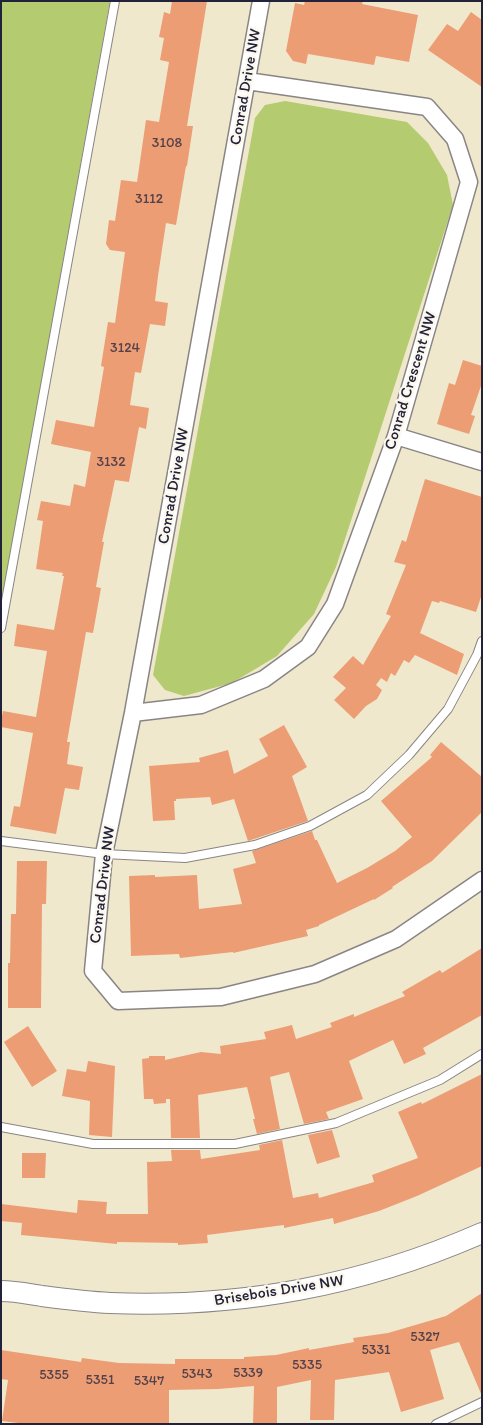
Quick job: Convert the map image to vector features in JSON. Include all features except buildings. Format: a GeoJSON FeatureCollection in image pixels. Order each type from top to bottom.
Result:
{"type":"FeatureCollection","features":[{"type":"Feature","properties":{"kind":"street","name":"Conrad Drive NW"},"geometry":{"type":"LineString","coordinates":[[261,1],[133,714],[104,854],[93,972],[118,1001],[221,997],[230,995],[315,974],[396,939],[482,880]]}},
{"type":"Feature","properties":{"kind":"street","name":"Conrad Crescent NW"},"geometry":{"type":"LineString","coordinates":[[133,714],[201,705],[264,679],[308,647],[335,604],[396,436],[470,182],[455,139],[427,107],[247,81]]}},
{"type":"Feature","properties":{"kind":"street"},"geometry":{"type":"LineString","coordinates":[[396,436],[482,462]]}},
{"type":"Feature","properties":{"kind":"street","name":"Brisebois Drive NW"},"geometry":{"type":"LineString","coordinates":[[4,1290],[110,1303],[206,1302],[256,1298],[355,1278],[402,1265],[482,1233]]}},
{"type":"Feature","properties":{"kind":"lane"},"geometry":{"type":"LineString","coordinates":[[1,628],[115,1]]}},
{"type":"Feature","properties":{"kind":"lane"},"geometry":{"type":"LineString","coordinates":[[1,841],[104,854],[185,858],[255,846],[310,826],[367,795],[409,755],[448,709],[477,655],[482,641]]}},
{"type":"Feature","properties":{"kind":"lane"},"geometry":{"type":"LineString","coordinates":[[1,1126],[92,1144],[235,1144],[336,1123],[440,1080],[482,1054]]}},
{"type":"Feature","properties":{"kind":"lane"},"geometry":{"type":"LineString","coordinates":[[436,1424],[482,1402]]}},
{"type":"Feature","properties":{"kind":"green space"},"geometry":{"type":"Polygon","coordinates":[[[1,1],[110,1],[1,604],[1,1]]]}},
{"type":"Feature","properties":{"kind":"green space"},"geometry":{"type":"Polygon","coordinates":[[[285,101],[407,122],[428,143],[447,175],[453,205],[336,567],[314,614],[277,656],[232,683],[184,696],[165,690],[153,675],[255,118],[265,105],[285,101]]]}}]}
